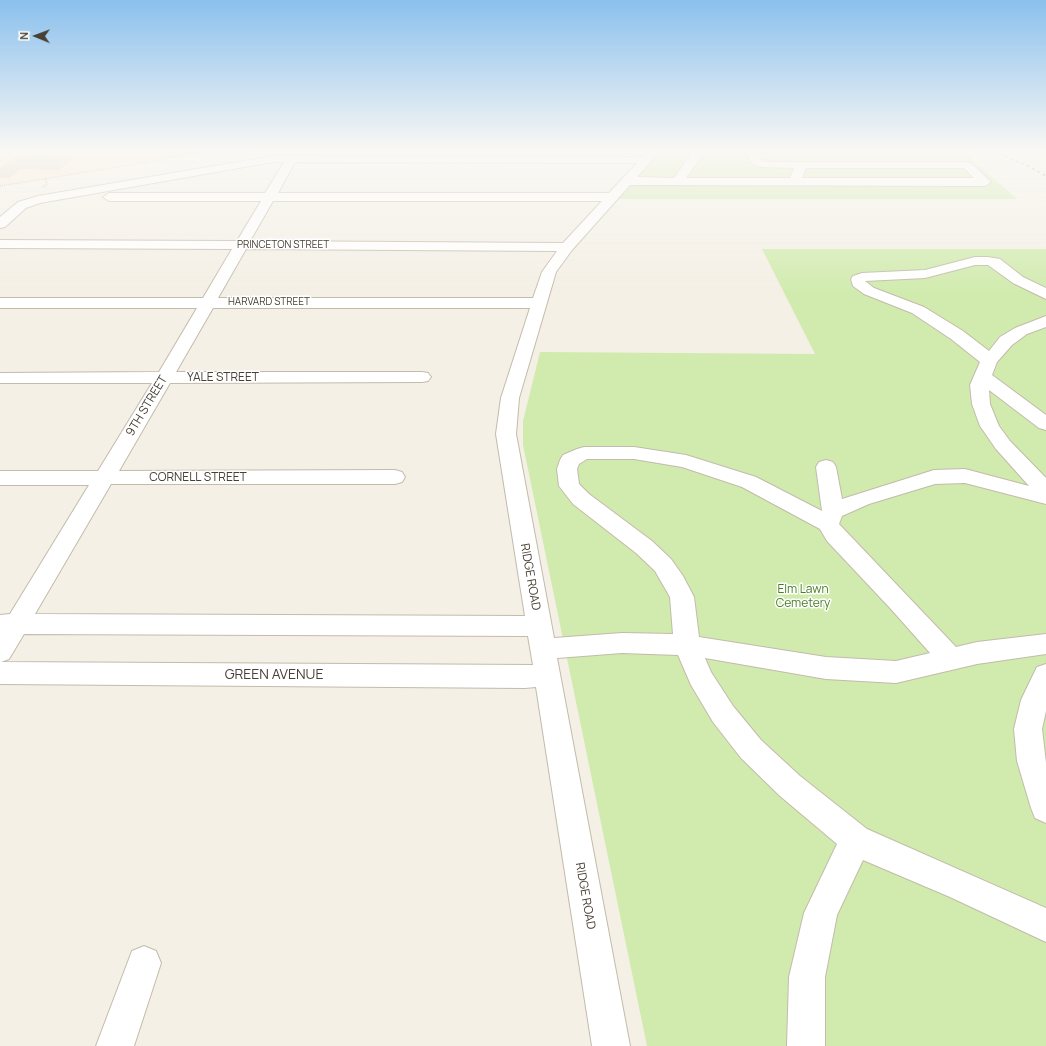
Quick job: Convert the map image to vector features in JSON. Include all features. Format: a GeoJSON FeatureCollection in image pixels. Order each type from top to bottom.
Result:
{"type":"FeatureCollection","features":[{"type":"Feature","properties":{"kind":"street"},"geometry":{"type":"LineString","coordinates":[[0,224],[22,205],[48,198]]}},
{"type":"Feature","properties":{"kind":"street"},"geometry":{"type":"LineString","coordinates":[[236,198],[276,198]]}},
{"type":"Feature","properties":{"kind":"street","name":"9TH STREET"},"geometry":{"type":"LineString","coordinates":[[0,652],[8,624],[104,478],[269,198]]}},
{"type":"Feature","properties":{"kind":"street","name":"RIDGE ROAD"},"geometry":{"type":"LineString","coordinates":[[611,198],[567,247],[549,272],[538,303],[510,398],[506,434],[611,1046]]}},
{"type":"Feature","properties":{"kind":"street","name":"PRINCETON STREET"},"geometry":{"type":"LineString","coordinates":[[0,244],[242,244],[567,247]]}},
{"type":"Feature","properties":{"kind":"street"},"geometry":{"type":"LineString","coordinates":[[1046,294],[1018,280],[995,262],[988,261],[975,262],[925,274],[869,276],[858,280],[860,286],[918,310],[957,334],[986,369],[1046,424]]}},
{"type":"Feature","properties":{"kind":"street","name":"HARVARD STREET"},"geometry":{"type":"LineString","coordinates":[[0,303],[538,303]]}},
{"type":"Feature","properties":{"kind":"street"},"geometry":{"type":"LineString","coordinates":[[1046,321],[1026,328],[1006,341],[986,369],[979,385],[980,404],[990,426],[1003,445],[1046,491]]}},
{"type":"Feature","properties":{"kind":"street","name":"YALE STREET"},"geometry":{"type":"LineString","coordinates":[[0,378],[422,378]]}},
{"type":"Feature","properties":{"kind":"street"},"geometry":{"type":"LineString","coordinates":[[830,518],[748,482],[686,461],[640,454],[584,453],[570,460],[567,469],[569,486],[581,500],[644,547],[663,565],[675,582],[682,597],[687,645],[700,678],[723,714],[750,749],[790,786],[856,840],[895,859],[960,885],[1046,925]]}},
{"type":"Feature","properties":{"kind":"street"},"geometry":{"type":"LineString","coordinates":[[826,467],[830,518],[835,535],[899,601],[951,659]]}},
{"type":"Feature","properties":{"kind":"street"},"geometry":{"type":"LineString","coordinates":[[830,518],[860,499],[934,477],[965,476],[1046,497]]}},
{"type":"Feature","properties":{"kind":"street","name":"CORNELL STREET"},"geometry":{"type":"LineString","coordinates":[[0,478],[395,478]]}},
{"type":"Feature","properties":{"kind":"street"},"geometry":{"type":"LineString","coordinates":[[8,624],[519,627],[540,637],[622,643],[687,645],[818,667],[896,672],[977,653],[1046,644]]}},
{"type":"Feature","properties":{"kind":"street","name":"GREEN AVENUE"},"geometry":{"type":"LineString","coordinates":[[0,673],[517,677],[548,674]]}},
{"type":"Feature","properties":{"kind":"street"},"geometry":{"type":"LineString","coordinates":[[1046,674],[1035,700],[1028,729],[1031,761],[1046,808]]}},
{"type":"Feature","properties":{"kind":"street"},"geometry":{"type":"LineString","coordinates":[[806,1046],[807,977],[821,913],[856,840]]}},
{"type":"Feature","properties":{"kind":"street"},"geometry":{"type":"LineString","coordinates":[[115,1046],[144,963]]}},
{"type":"Feature","properties":{"kind":"green space"},"geometry":{"type":"Polygon","coordinates":[[[1016,198],[1017,199],[615,199],[1016,198]]]}},
{"type":"Feature","properties":{"kind":"green space","name":"Elm Lawn Cemetery"},"geometry":{"type":"Polygon","coordinates":[[[762,249],[1046,249],[1046,1046],[647,1046],[523,445],[523,421],[540,352],[815,354],[762,249]]]}}]}
